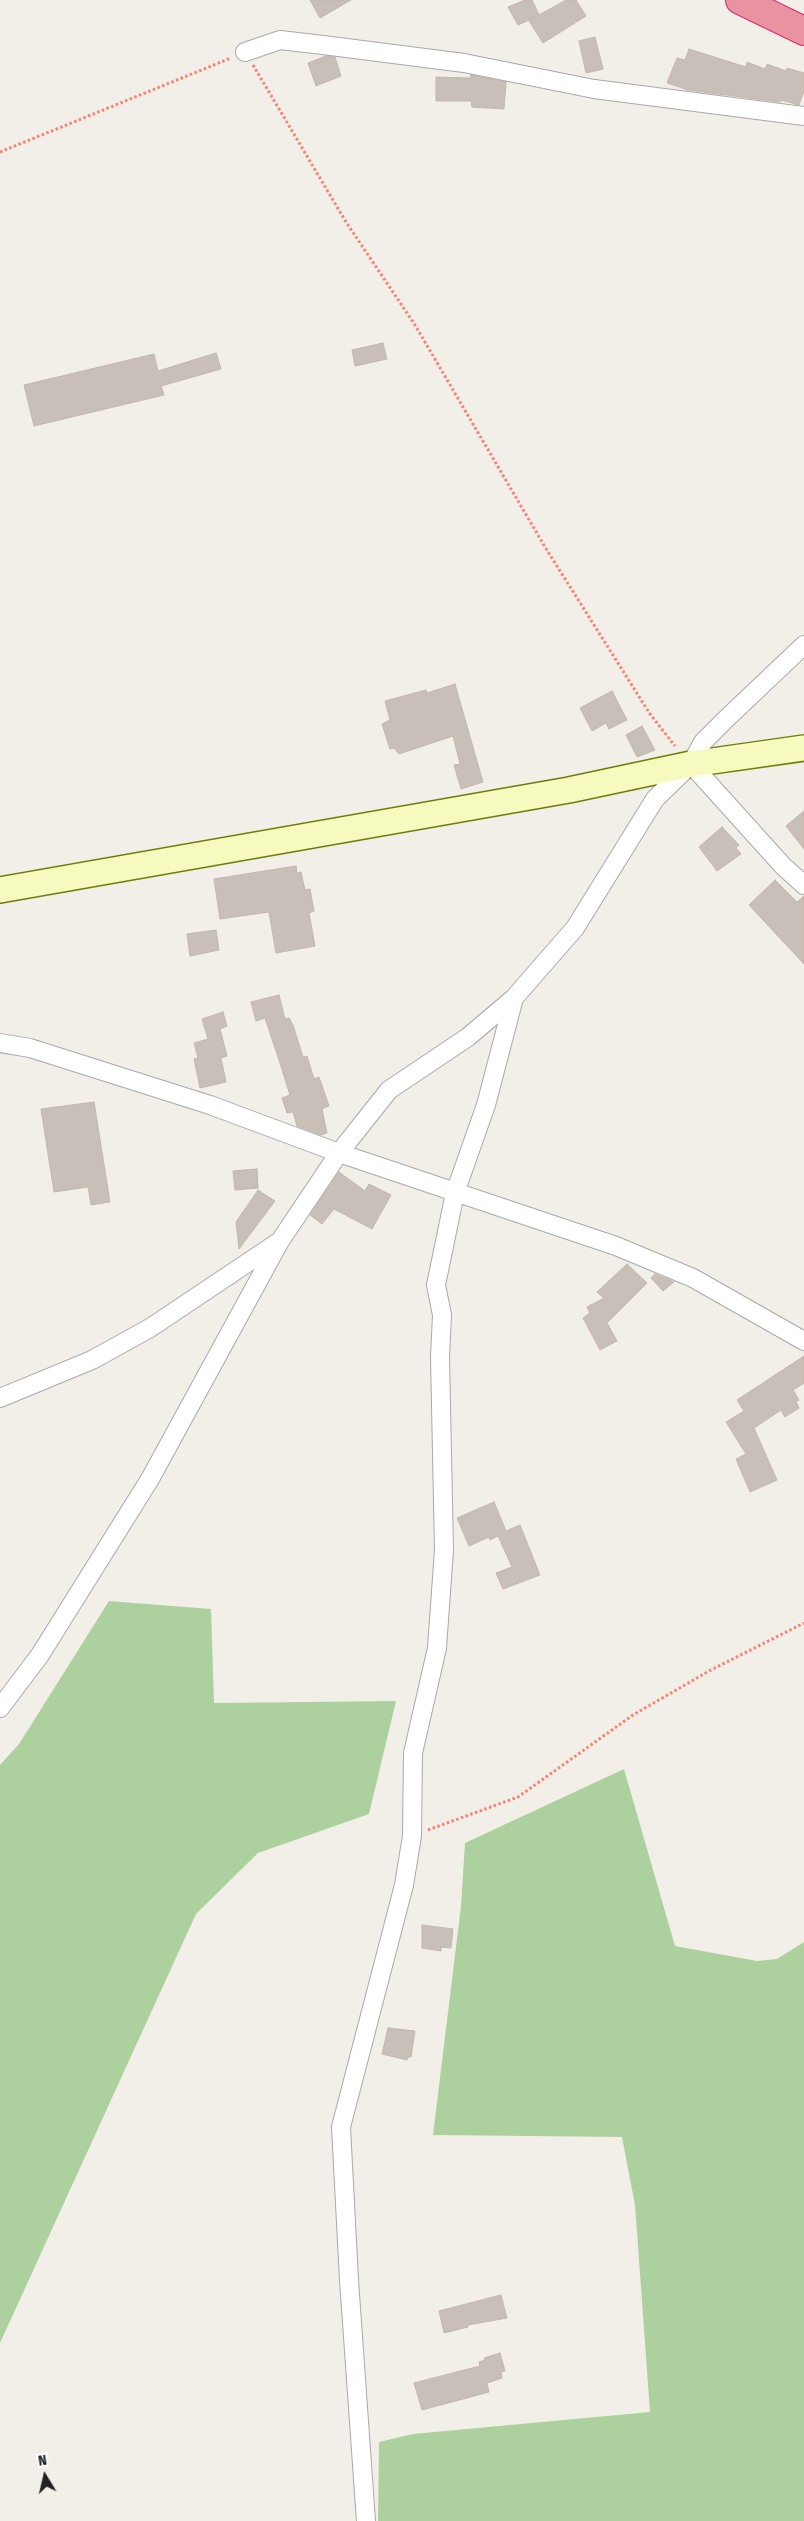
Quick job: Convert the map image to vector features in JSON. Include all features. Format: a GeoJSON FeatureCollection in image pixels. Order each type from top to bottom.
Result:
{"type":"FeatureCollection","features":[{"type":"Feature","properties":{"kind":"highway"},"geometry":{"type":"LineString","coordinates":[[740,0],[804,31]]}},
{"type":"Feature","properties":{"kind":"street"},"geometry":{"type":"LineString","coordinates":[[246,52],[280,40],[464,63],[594,89],[804,116]]}},
{"type":"Feature","properties":{"kind":"street"},"geometry":{"type":"LineString","coordinates":[[0,1708],[40,1655],[150,1479],[280,1242],[339,1153],[389,1090],[468,1037],[514,998],[575,928],[655,799],[691,764],[704,742],[714,730],[804,645]]}},
{"type":"Feature","properties":{"kind":"street"},"geometry":{"type":"LineString","coordinates":[[0,890],[569,790],[691,764],[804,748]]}},
{"type":"Feature","properties":{"kind":"street"},"geometry":{"type":"LineString","coordinates":[[691,764],[783,866],[804,885]]}},
{"type":"Feature","properties":{"kind":"street"},"geometry":{"type":"LineString","coordinates":[[366,2521],[349,2280],[341,2127],[388,1954],[404,1885],[412,1836],[413,1753],[437,1648],[444,1550],[440,1358],[442,1315],[436,1285],[455,1193],[486,1105],[514,998]]}},
{"type":"Feature","properties":{"kind":"street"},"geometry":{"type":"LineString","coordinates":[[0,1043],[30,1048],[210,1105],[339,1153],[616,1246],[693,1278],[804,1341]]}},
{"type":"Feature","properties":{"kind":"street"},"geometry":{"type":"LineString","coordinates":[[0,1398],[92,1360],[150,1328],[280,1242]]}},
{"type":"Feature","properties":{"kind":"path"},"geometry":{"type":"LineString","coordinates":[[0,152],[246,52],[346,222],[415,325],[545,547],[650,714],[691,764]]}},
{"type":"Feature","properties":{"kind":"path"},"geometry":{"type":"LineString","coordinates":[[412,1836],[518,1797],[633,1716],[708,1671],[804,1623]]}},
{"type":"Feature","properties":{"kind":"green space"},"geometry":{"type":"Polygon","coordinates":[[[109,1601],[211,1609],[214,1703],[396,1701],[369,1814],[258,1853],[196,1914],[0,2343],[0,1765],[19,1744],[109,1601]]]}},
{"type":"Feature","properties":{"kind":"green space"},"geometry":{"type":"Polygon","coordinates":[[[624,1769],[675,1946],[757,1961],[777,1959],[804,1942],[804,2521],[378,2521],[379,2442],[413,2434],[650,2412],[635,2205],[622,2137],[433,2135],[461,1906],[465,1843],[624,1769]]]}},
{"type":"Feature","properties":{"kind":"building"},"geometry":{"type":"Polygon","coordinates":[[[310,0],[351,0],[320,18],[310,0]]]}},
{"type":"Feature","properties":{"kind":"building"},"geometry":{"type":"Polygon","coordinates":[[[525,0],[532,0],[539,15],[566,0],[576,0],[586,16],[543,43],[529,21],[538,16],[518,25],[508,7],[525,0]]]}},
{"type":"Feature","properties":{"kind":"building"},"geometry":{"type":"Polygon","coordinates":[[[595,37],[603,69],[586,73],[579,41],[595,37]]]}},
{"type":"Feature","properties":{"kind":"building"},"geometry":{"type":"Polygon","coordinates":[[[689,49],[746,67],[747,62],[765,69],[767,64],[786,71],[787,68],[804,73],[804,91],[799,105],[781,100],[780,102],[688,90],[667,83],[677,58],[685,60],[689,49]]]}},
{"type":"Feature","properties":{"kind":"building"},"geometry":{"type":"Polygon","coordinates":[[[326,56],[335,57],[341,76],[316,86],[308,63],[326,56]]]}},
{"type":"Feature","properties":{"kind":"building"},"geometry":{"type":"Polygon","coordinates":[[[471,75],[506,82],[504,109],[472,107],[471,101],[436,101],[436,77],[470,78],[471,75]]]}},
{"type":"Feature","properties":{"kind":"building"},"geometry":{"type":"Polygon","coordinates":[[[383,343],[387,359],[355,366],[352,350],[383,343]]]}},
{"type":"Feature","properties":{"kind":"building"},"geometry":{"type":"Polygon","coordinates":[[[216,353],[221,369],[161,386],[164,395],[34,426],[24,385],[154,354],[158,371],[216,353]]]}},
{"type":"Feature","properties":{"kind":"building"},"geometry":{"type":"Polygon","coordinates":[[[455,684],[483,782],[461,789],[454,765],[460,764],[453,736],[399,754],[394,748],[390,749],[382,724],[390,720],[385,701],[426,690],[427,693],[455,684]]]}},
{"type":"Feature","properties":{"kind":"building"},"geometry":{"type":"Polygon","coordinates":[[[612,691],[627,720],[609,729],[606,723],[592,731],[580,708],[612,691]]]}},
{"type":"Feature","properties":{"kind":"building"},"geometry":{"type":"Polygon","coordinates":[[[642,726],[655,750],[637,757],[626,735],[642,726]]]}},
{"type":"Feature","properties":{"kind":"building"},"geometry":{"type":"Polygon","coordinates":[[[804,811],[804,849],[786,826],[804,811]]]}},
{"type":"Feature","properties":{"kind":"building"},"geometry":{"type":"Polygon","coordinates":[[[722,827],[739,845],[736,848],[741,854],[717,871],[699,847],[722,827]]]}},
{"type":"Feature","properties":{"kind":"building"},"geometry":{"type":"Polygon","coordinates":[[[296,866],[297,873],[301,872],[305,890],[310,889],[314,911],[309,913],[315,946],[276,953],[269,912],[220,919],[214,879],[296,866]]]}},
{"type":"Feature","properties":{"kind":"building"},"geometry":{"type":"Polygon","coordinates":[[[775,880],[797,902],[804,896],[804,964],[749,905],[775,880]]]}},
{"type":"Feature","properties":{"kind":"building"},"geometry":{"type":"Polygon","coordinates":[[[216,930],[219,950],[190,956],[187,934],[216,930]]]}},
{"type":"Feature","properties":{"kind":"building"},"geometry":{"type":"Polygon","coordinates":[[[279,995],[285,1019],[289,1018],[293,1025],[303,1057],[307,1056],[314,1079],[319,1077],[329,1106],[322,1109],[327,1133],[321,1135],[297,1126],[293,1112],[287,1113],[282,1098],[290,1095],[265,1018],[256,1021],[251,1002],[279,995]]]}},
{"type":"Feature","properties":{"kind":"building"},"geometry":{"type":"Polygon","coordinates":[[[223,1012],[227,1026],[220,1029],[227,1056],[221,1058],[226,1082],[200,1088],[194,1059],[198,1058],[194,1043],[208,1039],[202,1019],[223,1012]]]}},
{"type":"Feature","properties":{"kind":"building"},"geometry":{"type":"Polygon","coordinates":[[[94,1102],[110,1202],[91,1205],[88,1187],[54,1192],[41,1109],[94,1102]]]}},
{"type":"Feature","properties":{"kind":"building"},"geometry":{"type":"Polygon","coordinates":[[[257,1169],[258,1188],[235,1190],[233,1171],[257,1169]]]}},
{"type":"Feature","properties":{"kind":"building"},"geometry":{"type":"Polygon","coordinates":[[[339,1172],[365,1191],[369,1184],[391,1195],[372,1229],[334,1209],[322,1224],[310,1215],[339,1172]]]}},
{"type":"Feature","properties":{"kind":"building"},"geometry":{"type":"Polygon","coordinates":[[[258,1190],[275,1201],[239,1249],[236,1222],[258,1190]]]}},
{"type":"Feature","properties":{"kind":"building"},"geometry":{"type":"Polygon","coordinates":[[[627,1264],[647,1283],[607,1323],[617,1341],[600,1350],[583,1318],[590,1313],[587,1307],[604,1298],[597,1292],[627,1264]]]}},
{"type":"Feature","properties":{"kind":"building"},"geometry":{"type":"Polygon","coordinates":[[[655,1274],[674,1282],[663,1291],[651,1278],[655,1274]]]}},
{"type":"Feature","properties":{"kind":"building"},"geometry":{"type":"Polygon","coordinates":[[[804,1356],[804,1383],[793,1390],[799,1400],[796,1402],[799,1408],[785,1417],[781,1410],[754,1428],[777,1480],[750,1492],[736,1459],[746,1454],[726,1422],[744,1411],[737,1400],[804,1356]]]}},
{"type":"Feature","properties":{"kind":"building"},"geometry":{"type":"Polygon","coordinates":[[[494,1502],[506,1531],[520,1525],[540,1575],[503,1589],[496,1573],[512,1567],[498,1536],[490,1540],[489,1537],[469,1546],[457,1518],[494,1502]]]}},
{"type":"Feature","properties":{"kind":"building"},"geometry":{"type":"Polygon","coordinates":[[[422,1925],[453,1929],[451,1948],[441,1947],[441,1951],[422,1948],[422,1925]]]}},
{"type":"Feature","properties":{"kind":"building"},"geometry":{"type":"Polygon","coordinates":[[[388,2028],[415,2031],[411,2057],[408,2057],[407,2060],[382,2054],[388,2028]]]}},
{"type":"Feature","properties":{"kind":"building"},"geometry":{"type":"Polygon","coordinates":[[[501,2295],[507,2318],[468,2325],[468,2327],[444,2333],[439,2311],[501,2295]]]}},
{"type":"Feature","properties":{"kind":"building"},"geometry":{"type":"Polygon","coordinates":[[[500,2353],[505,2371],[501,2372],[502,2378],[487,2383],[489,2392],[422,2410],[414,2383],[480,2366],[479,2362],[485,2360],[484,2358],[500,2353]]]}}]}
